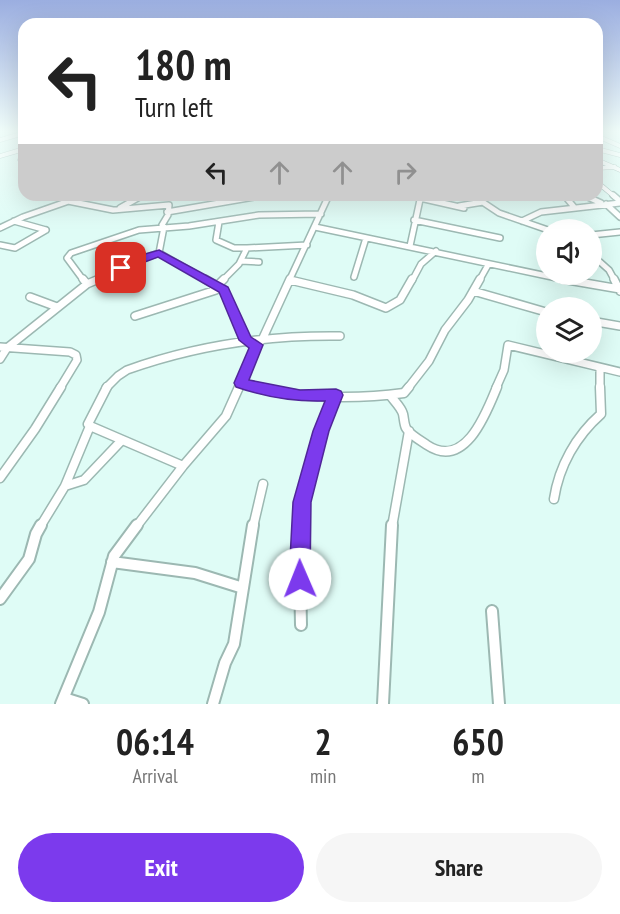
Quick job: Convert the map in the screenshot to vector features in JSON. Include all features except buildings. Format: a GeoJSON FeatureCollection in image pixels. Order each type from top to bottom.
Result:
{"type":"FeatureCollection","features":[{"type":"Feature","properties":{"kind":"street"},"geometry":{"type":"LineString","coordinates":[[607,164],[620,170]]}},
{"type":"Feature","properties":{"kind":"street"},"geometry":{"type":"LineString","coordinates":[[603,168],[615,167]]}},
{"type":"Feature","properties":{"kind":"street"},"geometry":{"type":"LineString","coordinates":[[603,187],[620,202]]}},
{"type":"Feature","properties":{"kind":"street"},"geometry":{"type":"LineString","coordinates":[[0,228],[14,220],[68,201],[119,209],[168,205],[162,225],[164,227],[159,253]]}},
{"type":"Feature","properties":{"kind":"street"},"geometry":{"type":"LineString","coordinates":[[119,209],[132,201]]}},
{"type":"Feature","properties":{"kind":"street"},"geometry":{"type":"LineString","coordinates":[[131,208],[133,201]]}},
{"type":"Feature","properties":{"kind":"street"},"geometry":{"type":"LineString","coordinates":[[167,212],[232,201]]}},
{"type":"Feature","properties":{"kind":"street"},"geometry":{"type":"LineString","coordinates":[[83,704],[62,701],[99,612],[112,562],[124,541],[226,416],[241,383],[255,342],[290,280],[326,201]]}},
{"type":"Feature","properties":{"kind":"street"},"geometry":{"type":"LineString","coordinates":[[411,247],[419,201]]}},
{"type":"Feature","properties":{"kind":"street"},"geometry":{"type":"LineString","coordinates":[[439,201],[461,207],[483,202],[499,213],[536,226]]}},
{"type":"Feature","properties":{"kind":"street"},"geometry":{"type":"LineString","coordinates":[[569,201],[574,207]]}},
{"type":"Feature","properties":{"kind":"street"},"geometry":{"type":"LineString","coordinates":[[597,201],[620,217]]}},
{"type":"Feature","properties":{"kind":"street"},"geometry":{"type":"LineString","coordinates":[[522,221],[541,212],[620,202]]}},
{"type":"Feature","properties":{"kind":"street"},"geometry":{"type":"LineString","coordinates":[[87,284],[67,256],[120,236],[164,227],[219,222],[260,215],[321,214]]}},
{"type":"Feature","properties":{"kind":"street"},"geometry":{"type":"LineString","coordinates":[[0,245],[15,248],[46,230],[14,220]]}},
{"type":"Feature","properties":{"kind":"street"},"geometry":{"type":"LineString","coordinates":[[414,220],[500,238]]}},
{"type":"Feature","properties":{"kind":"street"},"geometry":{"type":"LineString","coordinates":[[219,222],[216,240],[234,248],[307,245]]}},
{"type":"Feature","properties":{"kind":"street"},"geometry":{"type":"LineString","coordinates":[[315,227],[488,265],[620,290]]}},
{"type":"Feature","properties":{"kind":"street"},"geometry":{"type":"LineString","coordinates":[[602,234],[620,232]]}},
{"type":"Feature","properties":{"kind":"street"},"geometry":{"type":"LineString","coordinates":[[354,277],[366,238]]}},
{"type":"Feature","properties":{"kind":"street"},"geometry":{"type":"LineString","coordinates":[[411,247],[424,260]]}},
{"type":"Feature","properties":{"kind":"street"},"geometry":{"type":"LineString","coordinates":[[135,316],[219,289],[242,261],[248,248]]}},
{"type":"Feature","properties":{"kind":"street"},"geometry":{"type":"LineString","coordinates":[[290,280],[340,291],[386,308],[392,308],[400,301],[424,260],[436,252]]}},
{"type":"Feature","properties":{"kind":"street"},"geometry":{"type":"LineString","coordinates":[[0,359],[4,348],[87,284],[135,261],[159,253]]}},
{"type":"Feature","properties":{"kind":"street"},"geometry":{"type":"LineString","coordinates":[[159,253],[219,289],[255,342]]}},
{"type":"Feature","properties":{"kind":"street"},"geometry":{"type":"LineString","coordinates":[[124,255],[135,261]]}},
{"type":"Feature","properties":{"kind":"street"},"geometry":{"type":"LineString","coordinates":[[242,261],[259,262]]}},
{"type":"Feature","properties":{"kind":"street"},"geometry":{"type":"LineString","coordinates":[[602,264],[609,270],[620,290]]}},
{"type":"Feature","properties":{"kind":"street"},"geometry":{"type":"LineString","coordinates":[[241,383],[259,389],[300,396],[395,397],[404,393],[420,374],[445,330],[473,291],[488,265]]}},
{"type":"Feature","properties":{"kind":"street"},"geometry":{"type":"LineString","coordinates":[[609,270],[620,270]]}},
{"type":"Feature","properties":{"kind":"street"},"geometry":{"type":"LineString","coordinates":[[473,291],[536,309]]}},
{"type":"Feature","properties":{"kind":"street"},"geometry":{"type":"LineString","coordinates":[[30,297],[57,306]]}},
{"type":"Feature","properties":{"kind":"street"},"geometry":{"type":"LineString","coordinates":[[602,323],[620,326]]}},
{"type":"Feature","properties":{"kind":"street"},"geometry":{"type":"LineString","coordinates":[[0,598],[29,560],[36,534],[65,486],[90,426],[89,418],[100,396],[122,372],[191,353],[293,335],[340,336]]}},
{"type":"Feature","properties":{"kind":"street"},"geometry":{"type":"LineString","coordinates":[[395,397],[402,411],[404,425],[409,431],[427,446],[443,452],[456,452],[473,436],[505,371],[508,345],[620,372]]}},
{"type":"Feature","properties":{"kind":"street"},"geometry":{"type":"LineString","coordinates":[[0,478],[35,429],[77,360],[76,355],[70,352],[37,348],[4,348]]}},
{"type":"Feature","properties":{"kind":"street"},"geometry":{"type":"LineString","coordinates":[[554,499],[555,486],[576,442],[587,426],[601,414],[600,369]]}},
{"type":"Feature","properties":{"kind":"street"},"geometry":{"type":"LineString","coordinates":[[301,625],[299,556],[302,502],[321,431],[336,395]]}},
{"type":"Feature","properties":{"kind":"street"},"geometry":{"type":"LineString","coordinates":[[90,426],[183,466]]}},
{"type":"Feature","properties":{"kind":"street"},"geometry":{"type":"LineString","coordinates":[[383,704],[392,526],[409,431]]}},
{"type":"Feature","properties":{"kind":"street"},"geometry":{"type":"LineString","coordinates":[[65,486],[84,480],[122,440]]}},
{"type":"Feature","properties":{"kind":"street"},"geometry":{"type":"LineString","coordinates":[[213,704],[225,663],[234,645],[248,568],[248,548],[263,484]]}},
{"type":"Feature","properties":{"kind":"street"},"geometry":{"type":"LineString","coordinates":[[112,562],[196,572],[226,580],[243,588]]}},
{"type":"Feature","properties":{"kind":"street"},"geometry":{"type":"LineString","coordinates":[[492,610],[499,704]]}},
{"type":"Feature","properties":{"kind":"route"},"geometry":{"type":"LineString","coordinates":[[121,268],[159,253],[224,290],[245,340],[256,345],[241,383],[284,394],[336,395],[321,431],[302,502],[300,579]]}}]}
